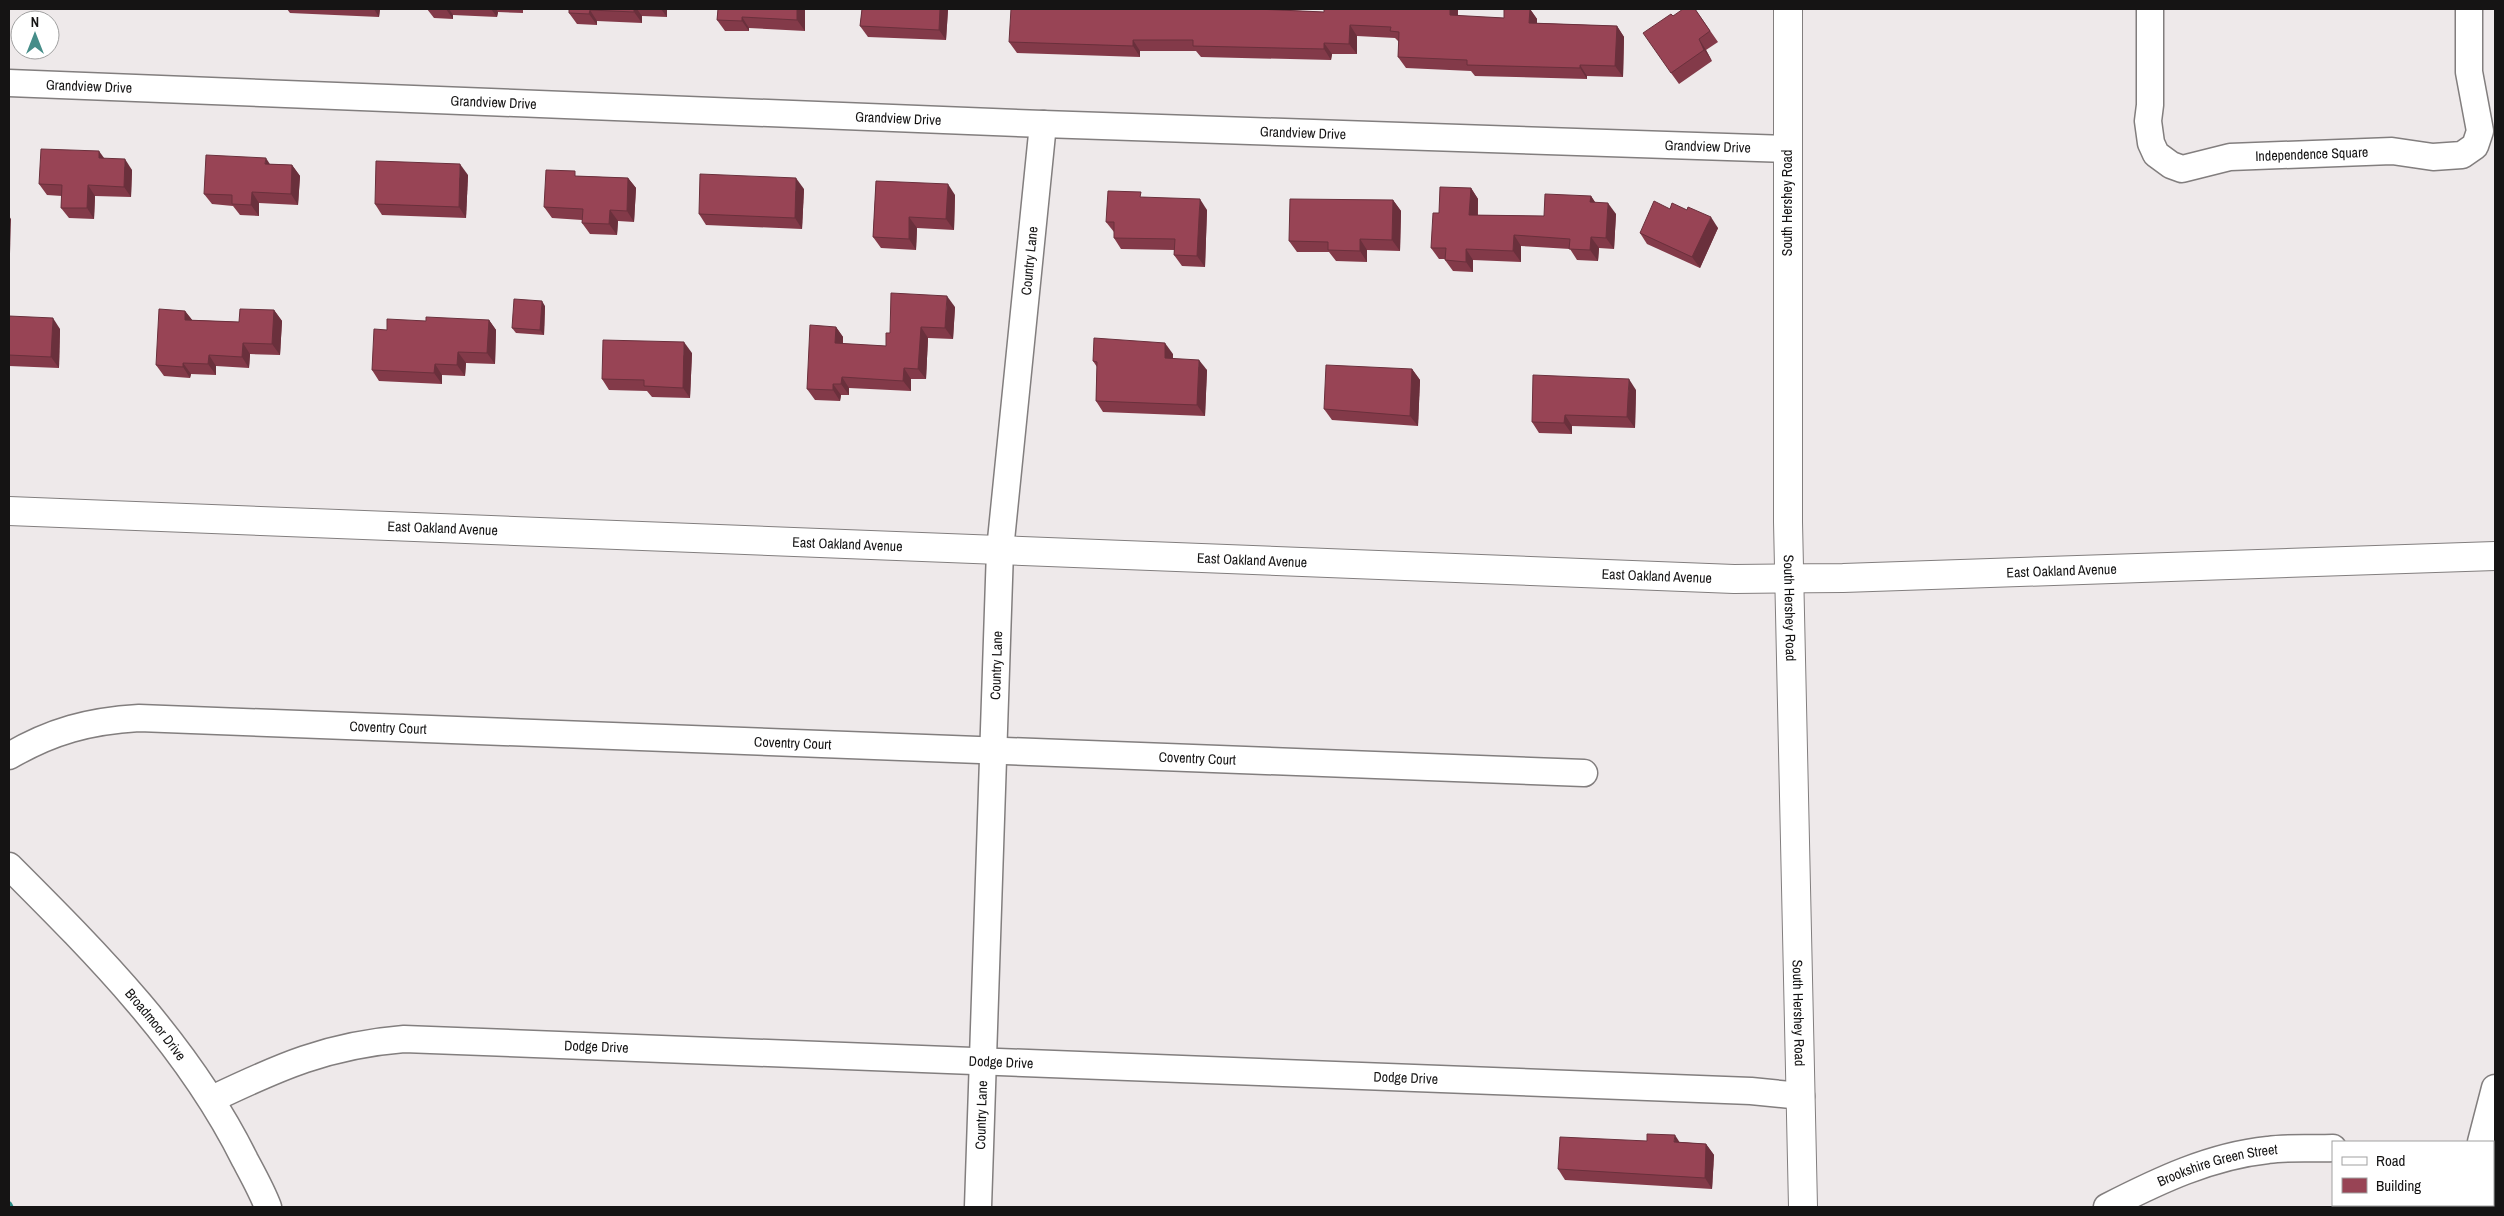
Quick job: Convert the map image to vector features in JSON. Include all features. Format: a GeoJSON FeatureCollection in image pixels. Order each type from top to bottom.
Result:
{"type":"FeatureCollection","features":[{"type":"Feature","properties":{"kind":"main road","name":"South Hershey Road"},"geometry":{"type":"LineString","coordinates":[[1788,9],[1790,579],[1803,1207]]}},
{"type":"Feature","properties":{"kind":"main road","name":"East Oakland Avenue"},"geometry":{"type":"LineString","coordinates":[[9,511],[1665,576],[1790,579],[2495,556]]}},
{"type":"Feature","properties":{"kind":"street","name":"Independence Square"},"geometry":{"type":"LineString","coordinates":[[2150,9],[2150,105],[2148,121],[2151,144],[2156,154],[2170,165],[2182,169],[2230,157],[2392,151],[2433,157],[2462,155],[2475,146],[2480,131],[2469,72],[2469,9]]}},
{"type":"Feature","properties":{"kind":"street","name":"Grandview Drive"},"geometry":{"type":"LineString","coordinates":[[9,83],[1043,124],[1787,149]]}},
{"type":"Feature","properties":{"kind":"street","name":"Country Lane"},"geometry":{"type":"LineString","coordinates":[[978,1207],[1000,550],[1043,124]]}},
{"type":"Feature","properties":{"kind":"street","name":"Coventry Court"},"geometry":{"type":"LineString","coordinates":[[9,756],[34,741],[69,728],[104,720],[139,718],[1584,773]]}},
{"type":"Feature","properties":{"kind":"street","name":"Broadmoor Drive"},"geometry":{"type":"LineString","coordinates":[[9,866],[126,985],[176,1048],[212,1099],[228,1126],[268,1207]]}},
{"type":"Feature","properties":{"kind":"street","name":"Dodge Drive"},"geometry":{"type":"LineString","coordinates":[[212,1099],[275,1069],[316,1054],[354,1045],[404,1039],[1741,1091],[1801,1096]]}},
{"type":"Feature","properties":{"kind":"street"},"geometry":{"type":"LineString","coordinates":[[2481,1141],[2495,1088]]}},
{"type":"Feature","properties":{"kind":"street","name":"Brookshire Green Street"},"geometry":{"type":"LineString","coordinates":[[2107,1207],[2161,1179],[2208,1162],[2269,1150],[2332,1148]]}},
{"type":"Feature","properties":{"kind":"building"},"geometry":{"type":"Polygon","coordinates":[[[569,9],[634,9],[634,12],[590,10],[589,14],[569,13],[569,9]]]}},
{"type":"Feature","properties":{"kind":"building"},"geometry":{"type":"Polygon","coordinates":[[[718,9],[797,9],[797,20],[742,17],[742,21],[717,20],[718,9]]]}},
{"type":"Feature","properties":{"kind":"building"},"geometry":{"type":"Polygon","coordinates":[[[862,9],[940,9],[939,30],[860,26],[862,9]]]}},
{"type":"Feature","properties":{"kind":"building"},"geometry":{"type":"Polygon","coordinates":[[[1011,9],[1256,9],[1324,12],[1324,9],[1450,9],[1450,15],[1504,18],[1504,9],[1530,9],[1529,23],[1617,26],[1615,66],[1580,65],[1580,68],[1467,65],[1467,60],[1398,57],[1399,32],[1390,31],[1391,27],[1350,25],[1349,44],[1324,43],[1324,49],[1193,46],[1193,40],[1133,40],[1133,46],[1009,42],[1011,9]]]}},
{"type":"Feature","properties":{"kind":"building"},"geometry":{"type":"Polygon","coordinates":[[[1683,9],[1695,9],[1710,31],[1699,39],[1704,50],[1671,73],[1643,33],[1671,14],[1673,16],[1683,9]]]}},
{"type":"Feature","properties":{"kind":"building"},"geometry":{"type":"Polygon","coordinates":[[[41,149],[99,151],[99,158],[125,159],[124,187],[88,185],[87,208],[61,208],[62,185],[39,184],[41,149]]]}},
{"type":"Feature","properties":{"kind":"building"},"geometry":{"type":"Polygon","coordinates":[[[206,155],[266,158],[265,164],[292,165],[291,194],[252,192],[251,205],[232,204],[232,195],[204,194],[206,155]]]}},
{"type":"Feature","properties":{"kind":"building"},"geometry":{"type":"Polygon","coordinates":[[[376,161],[460,164],[459,207],[375,204],[376,161]]]}},
{"type":"Feature","properties":{"kind":"building"},"geometry":{"type":"Polygon","coordinates":[[[546,170],[575,171],[575,176],[628,178],[627,211],[610,210],[609,224],[582,223],[583,209],[544,207],[546,170]]]}},
{"type":"Feature","properties":{"kind":"building"},"geometry":{"type":"Polygon","coordinates":[[[700,174],[796,178],[795,218],[699,214],[700,174]]]}},
{"type":"Feature","properties":{"kind":"building"},"geometry":{"type":"Polygon","coordinates":[[[876,181],[948,184],[946,219],[909,217],[909,239],[873,237],[876,181]]]}},
{"type":"Feature","properties":{"kind":"building"},"geometry":{"type":"Polygon","coordinates":[[[1440,187],[1471,188],[1469,215],[1544,216],[1545,194],[1591,196],[1590,202],[1608,203],[1606,238],[1591,237],[1590,250],[1569,249],[1570,239],[1514,235],[1513,251],[1466,249],[1466,262],[1445,260],[1446,248],[1431,248],[1433,213],[1439,213],[1440,187]]]}},
{"type":"Feature","properties":{"kind":"building"},"geometry":{"type":"Polygon","coordinates":[[[1108,191],[1141,192],[1140,197],[1200,199],[1197,256],[1174,255],[1175,239],[1114,238],[1114,222],[1106,222],[1108,191]]]}},
{"type":"Feature","properties":{"kind":"building"},"geometry":{"type":"Polygon","coordinates":[[[1290,199],[1393,200],[1392,240],[1360,239],[1360,251],[1328,250],[1328,242],[1289,241],[1290,199]]]}},
{"type":"Feature","properties":{"kind":"building"},"geometry":{"type":"Polygon","coordinates":[[[1654,201],[1670,209],[1672,203],[1687,210],[1688,207],[1711,217],[1692,257],[1640,233],[1654,201]]]}},
{"type":"Feature","properties":{"kind":"building"},"geometry":{"type":"Polygon","coordinates":[[[891,293],[947,296],[945,328],[921,327],[918,369],[904,368],[903,381],[842,377],[841,384],[833,384],[833,390],[807,389],[810,325],[836,327],[835,343],[886,346],[886,333],[890,333],[891,293]]]}},
{"type":"Feature","properties":{"kind":"building"},"geometry":{"type":"Polygon","coordinates":[[[514,299],[542,301],[540,330],[512,328],[514,299]]]}},
{"type":"Feature","properties":{"kind":"building"},"geometry":{"type":"Polygon","coordinates":[[[159,309],[185,311],[185,320],[239,322],[240,309],[274,310],[272,344],[243,343],[242,357],[209,355],[208,364],[183,363],[183,367],[156,365],[159,309]]]}},
{"type":"Feature","properties":{"kind":"building"},"geometry":{"type":"Polygon","coordinates":[[[9,316],[53,318],[51,357],[9,355],[9,316]]]}},
{"type":"Feature","properties":{"kind":"building"},"geometry":{"type":"Polygon","coordinates":[[[426,317],[489,320],[487,353],[458,352],[457,365],[435,364],[434,373],[372,370],[374,329],[387,330],[387,319],[426,321],[426,317]]]}},
{"type":"Feature","properties":{"kind":"building"},"geometry":{"type":"Polygon","coordinates":[[[1094,338],[1165,343],[1165,358],[1199,360],[1197,405],[1096,401],[1097,362],[1093,361],[1094,338]]]}},
{"type":"Feature","properties":{"kind":"building"},"geometry":{"type":"Polygon","coordinates":[[[603,340],[684,342],[683,388],[644,386],[644,380],[602,379],[603,340]]]}},
{"type":"Feature","properties":{"kind":"building"},"geometry":{"type":"Polygon","coordinates":[[[1326,365],[1412,369],[1410,416],[1324,409],[1326,365]]]}},
{"type":"Feature","properties":{"kind":"building"},"geometry":{"type":"Polygon","coordinates":[[[1533,375],[1629,379],[1627,417],[1565,415],[1564,423],[1532,422],[1533,375]]]}},
{"type":"Feature","properties":{"kind":"building"},"geometry":{"type":"Polygon","coordinates":[[[1647,1134],[1675,1135],[1674,1142],[1706,1144],[1705,1178],[1558,1169],[1560,1137],[1647,1141],[1647,1134]]]}}]}
